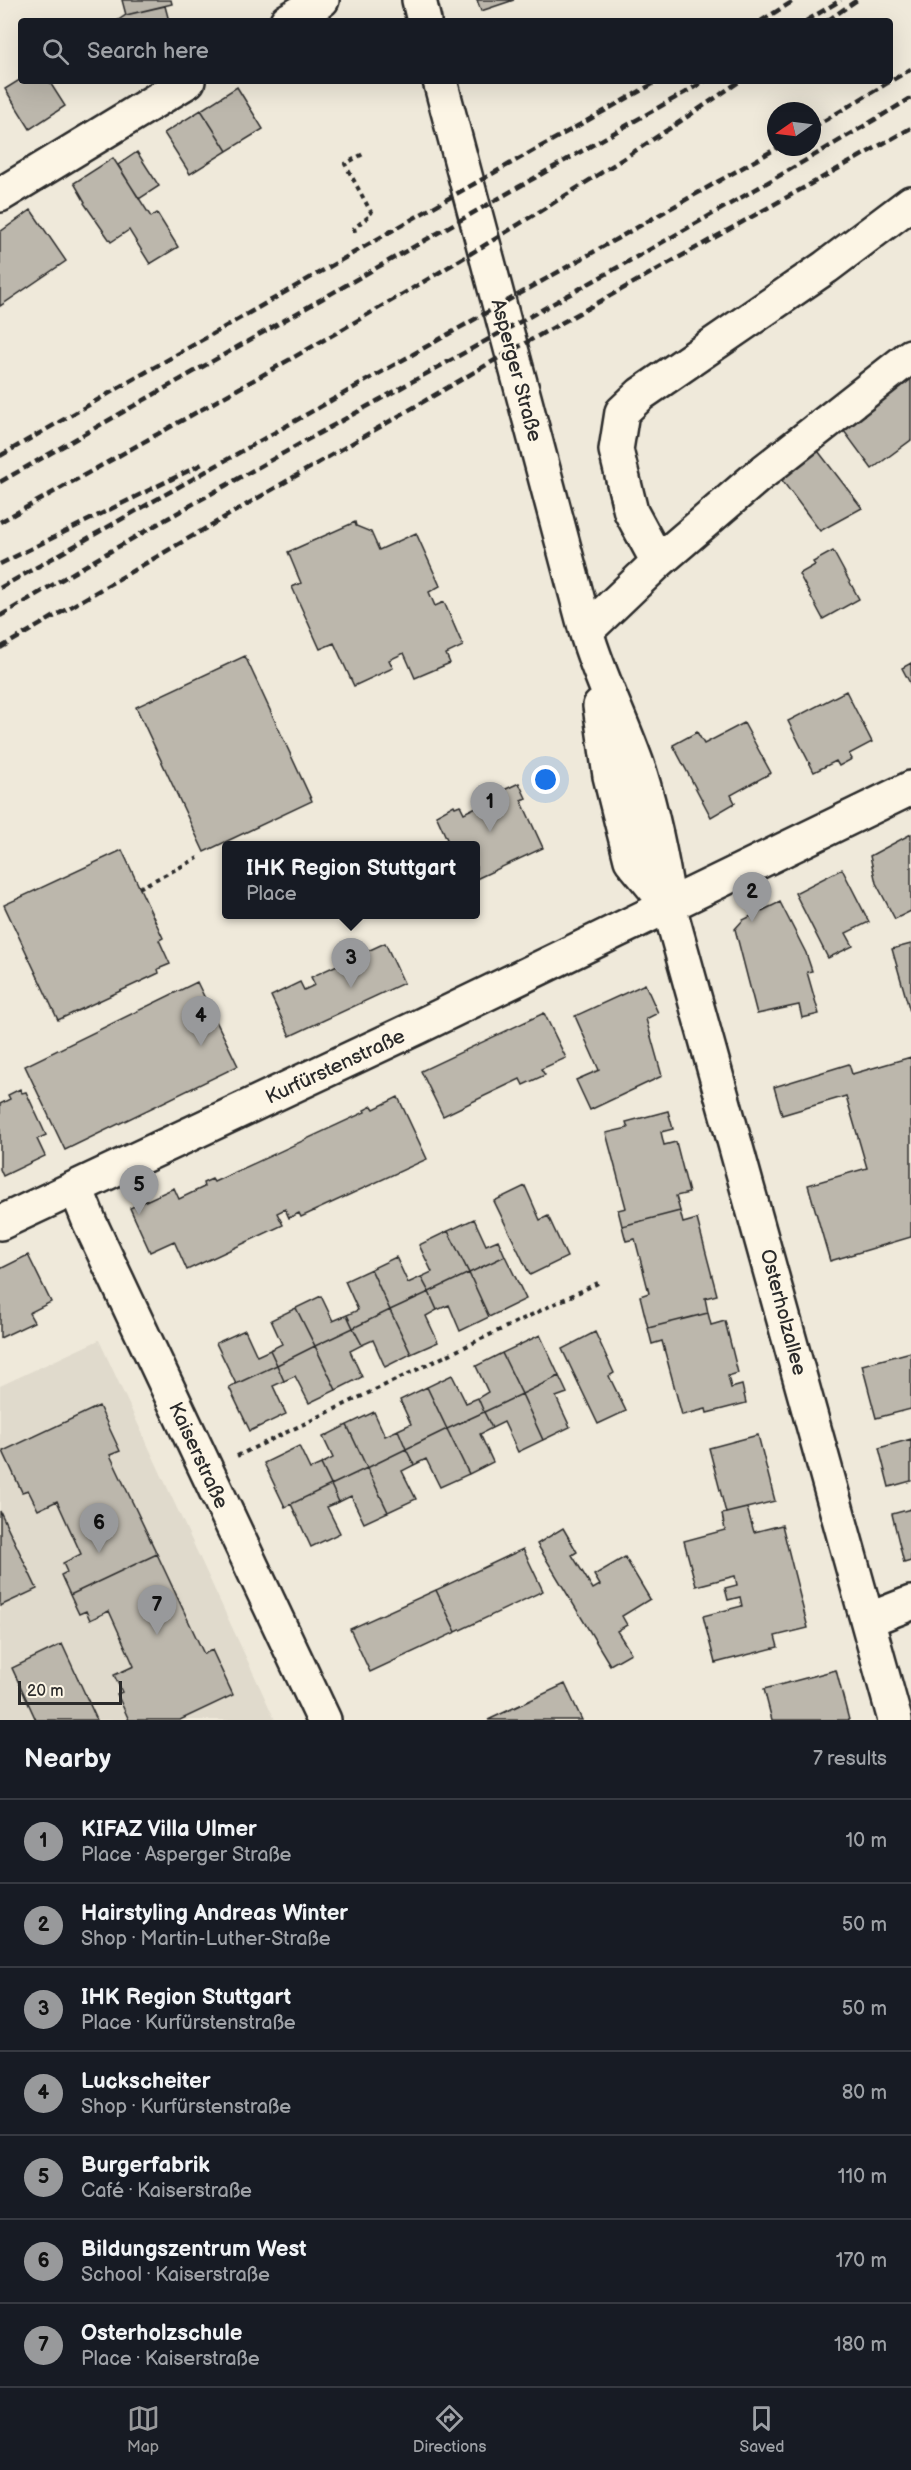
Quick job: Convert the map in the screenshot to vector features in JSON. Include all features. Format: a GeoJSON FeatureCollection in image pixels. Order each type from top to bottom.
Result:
{"type":"FeatureCollection","features":[{"type":"Feature","properties":{"kind":"street"},"geometry":{"type":"LineString","coordinates":[[292,18],[322,0]]}},
{"type":"Feature","properties":{"kind":"street"},"geometry":{"type":"LineString","coordinates":[[419,0],[423,18]]}},
{"type":"Feature","properties":{"kind":"street"},"geometry":{"type":"LineString","coordinates":[[0,195],[183,84]]}},
{"type":"Feature","properties":{"kind":"street","name":"Asperger Straße"},"geometry":{"type":"LineString","coordinates":[[441,84],[590,645],[638,769],[660,844],[669,906]]}},
{"type":"Feature","properties":{"kind":"street"},"geometry":{"type":"LineString","coordinates":[[658,562],[631,512],[616,450],[622,412],[641,394],[826,267],[911,203]]}},
{"type":"Feature","properties":{"kind":"street"},"geometry":{"type":"LineString","coordinates":[[590,645],[658,562],[759,476],[911,356]]}},
{"type":"Feature","properties":{"kind":"street","name":"Kurfürstenstraße"},"geometry":{"type":"LineString","coordinates":[[0,1223],[669,906],[911,788]]}},
{"type":"Feature","properties":{"kind":"street","name":"Osterholzallee"},"geometry":{"type":"LineString","coordinates":[[669,906],[896,1720]]}},
{"type":"Feature","properties":{"kind":"street","name":"Kaiserstraße"},"geometry":{"type":"LineString","coordinates":[[76,1188],[90,1223],[324,1720]]}},
{"type":"Feature","properties":{"kind":"street"},"geometry":{"type":"LineString","coordinates":[[868,1620],[911,1603]]}},
{"type":"Feature","properties":{"kind":"path"},"geometry":{"type":"LineString","coordinates":[[355,231],[354,228],[372,214],[345,164],[363,154]]}},
{"type":"Feature","properties":{"kind":"path"},"geometry":{"type":"LineString","coordinates":[[140,888],[198,858]]}},
{"type":"Feature","properties":{"kind":"path"},"geometry":{"type":"LineString","coordinates":[[207,1470],[598,1282]]}},
{"type":"Feature","properties":{"kind":"shaded area"},"geometry":{"type":"Polygon","coordinates":[[[99,1340],[275,1720],[0,1720],[0,1386],[99,1340]]]}},
{"type":"Feature","properties":{"kind":"building"},"geometry":{"type":"Polygon","coordinates":[[[122,0],[171,0],[172,4],[126,15],[122,0]]]}},
{"type":"Feature","properties":{"kind":"building"},"geometry":{"type":"Polygon","coordinates":[[[477,0],[514,0],[481,11],[477,0]]]}},
{"type":"Feature","properties":{"kind":"building"},"geometry":{"type":"Polygon","coordinates":[[[165,6],[168,18],[122,18],[165,6]]]}},
{"type":"Feature","properties":{"kind":"building"},"geometry":{"type":"Polygon","coordinates":[[[18,81],[18,84],[51,84],[65,106],[30,129],[5,89],[18,81]]]}},
{"type":"Feature","properties":{"kind":"building"},"geometry":{"type":"Polygon","coordinates":[[[237,87],[263,129],[227,151],[201,110],[237,87]]]}},
{"type":"Feature","properties":{"kind":"building"},"geometry":{"type":"Polygon","coordinates":[[[201,110],[227,151],[190,174],[164,133],[201,110]]]}},
{"type":"Feature","properties":{"kind":"building"},"geometry":{"type":"Polygon","coordinates":[[[137,152],[159,186],[139,199],[118,165],[137,152]]]}},
{"type":"Feature","properties":{"kind":"building"},"geometry":{"type":"Polygon","coordinates":[[[113,158],[151,217],[157,213],[178,247],[150,264],[129,230],[111,242],[84,203],[74,183],[113,158]]]}},
{"type":"Feature","properties":{"kind":"building"},"geometry":{"type":"Polygon","coordinates":[[[31,210],[66,261],[0,306],[0,232],[31,210]]]}},
{"type":"Feature","properties":{"kind":"building"},"geometry":{"type":"Polygon","coordinates":[[[911,375],[911,440],[872,469],[841,427],[911,375]]]}},
{"type":"Feature","properties":{"kind":"building"},"geometry":{"type":"Polygon","coordinates":[[[815,447],[862,508],[820,531],[778,475],[815,447]]]}},
{"type":"Feature","properties":{"kind":"building"},"geometry":{"type":"Polygon","coordinates":[[[355,522],[356,526],[371,532],[379,550],[416,533],[440,586],[429,592],[435,606],[444,602],[463,646],[446,654],[450,663],[415,678],[404,653],[389,660],[393,668],[354,686],[334,643],[320,649],[292,587],[301,583],[288,552],[355,522]]]}},
{"type":"Feature","properties":{"kind":"building"},"geometry":{"type":"Polygon","coordinates":[[[833,551],[859,599],[823,619],[799,574],[815,565],[813,562],[833,551]]]}},
{"type":"Feature","properties":{"kind":"building"},"geometry":{"type":"Polygon","coordinates":[[[245,656],[312,801],[227,841],[222,841],[222,844],[204,852],[136,707],[245,656]]]}},
{"type":"Feature","properties":{"kind":"building"},"geometry":{"type":"Polygon","coordinates":[[[911,663],[911,685],[902,668],[911,663]]]}},
{"type":"Feature","properties":{"kind":"building"},"geometry":{"type":"Polygon","coordinates":[[[846,691],[872,742],[849,754],[852,759],[839,766],[836,761],[814,772],[788,721],[846,691]]]}},
{"type":"Feature","properties":{"kind":"building"},"geometry":{"type":"Polygon","coordinates":[[[744,723],[771,773],[731,795],[735,803],[711,817],[673,745],[697,732],[704,744],[744,723]]]}},
{"type":"Feature","properties":{"kind":"building"},"geometry":{"type":"Polygon","coordinates":[[[519,783],[526,798],[521,800],[543,848],[480,877],[480,841],[448,841],[436,815],[454,805],[455,807],[460,805],[464,813],[505,793],[504,790],[519,783]]]}},
{"type":"Feature","properties":{"kind":"building"},"geometry":{"type":"Polygon","coordinates":[[[911,834],[911,911],[895,919],[876,883],[870,856],[911,834]]]}},
{"type":"Feature","properties":{"kind":"building"},"geometry":{"type":"Polygon","coordinates":[[[122,850],[163,938],[159,940],[170,964],[158,969],[159,973],[58,1020],[4,905],[122,850]]]}},
{"type":"Feature","properties":{"kind":"building"},"geometry":{"type":"Polygon","coordinates":[[[842,869],[869,922],[846,933],[853,946],[828,958],[795,893],[842,869]]]}},
{"type":"Feature","properties":{"kind":"building"},"geometry":{"type":"Polygon","coordinates":[[[780,902],[806,953],[812,971],[807,972],[819,1014],[802,1018],[799,1005],[757,1014],[735,929],[743,920],[780,902]]]}},
{"type":"Feature","properties":{"kind":"building"},"geometry":{"type":"Polygon","coordinates":[[[385,943],[404,983],[290,1036],[271,996],[300,982],[304,990],[315,985],[311,977],[385,943]]]}},
{"type":"Feature","properties":{"kind":"building"},"geometry":{"type":"Polygon","coordinates":[[[911,944],[911,1015],[892,949],[911,944]]]}},
{"type":"Feature","properties":{"kind":"building"},"geometry":{"type":"Polygon","coordinates":[[[197,982],[238,1066],[65,1150],[25,1066],[197,982]]]}},
{"type":"Feature","properties":{"kind":"building"},"geometry":{"type":"Polygon","coordinates":[[[645,984],[658,1013],[646,1019],[662,1076],[590,1110],[576,1080],[599,1070],[575,1016],[645,984]]]}},
{"type":"Feature","properties":{"kind":"building"},"geometry":{"type":"Polygon","coordinates":[[[544,1013],[566,1058],[541,1069],[545,1075],[523,1085],[520,1079],[443,1116],[421,1071],[544,1013]]]}},
{"type":"Feature","properties":{"kind":"building"},"geometry":{"type":"Polygon","coordinates":[[[911,1057],[911,1237],[830,1261],[808,1185],[867,1168],[846,1096],[782,1115],[774,1087],[849,1064],[852,1074],[911,1057]]]}},
{"type":"Feature","properties":{"kind":"building"},"geometry":{"type":"Polygon","coordinates":[[[20,1089],[22,1093],[26,1092],[46,1135],[37,1139],[45,1156],[3,1176],[0,1169],[0,1104],[10,1099],[8,1095],[20,1089]]]}},
{"type":"Feature","properties":{"kind":"building"},"geometry":{"type":"Polygon","coordinates":[[[398,1097],[427,1159],[301,1217],[299,1213],[289,1218],[285,1209],[277,1213],[283,1225],[187,1270],[174,1241],[150,1252],[130,1208],[174,1188],[179,1199],[204,1187],[203,1183],[212,1179],[214,1182],[365,1112],[364,1110],[372,1106],[374,1109],[398,1097]]]}},
{"type":"Feature","properties":{"kind":"building"},"geometry":{"type":"Polygon","coordinates":[[[668,1111],[673,1129],[661,1132],[664,1145],[676,1142],[689,1193],[676,1196],[680,1211],[622,1226],[618,1210],[626,1208],[606,1133],[628,1128],[626,1122],[668,1111]]]}},
{"type":"Feature","properties":{"kind":"building"},"geometry":{"type":"Polygon","coordinates":[[[525,1186],[540,1220],[548,1216],[567,1257],[530,1275],[494,1201],[525,1186]]]}},
{"type":"Feature","properties":{"kind":"building"},"geometry":{"type":"Polygon","coordinates":[[[680,1211],[683,1223],[697,1219],[717,1295],[705,1298],[708,1313],[648,1328],[640,1296],[649,1293],[635,1239],[626,1241],[622,1226],[680,1211]]]}},
{"type":"Feature","properties":{"kind":"building"},"geometry":{"type":"Polygon","coordinates":[[[474,1219],[486,1245],[498,1240],[505,1256],[469,1273],[448,1231],[474,1219]]]}},
{"type":"Feature","properties":{"kind":"building"},"geometry":{"type":"Polygon","coordinates":[[[448,1231],[469,1273],[429,1292],[421,1277],[432,1272],[419,1245],[448,1231]]]}},
{"type":"Feature","properties":{"kind":"building"},"geometry":{"type":"Polygon","coordinates":[[[28,1255],[51,1302],[29,1313],[34,1322],[0,1338],[0,1269],[28,1255]]]}},
{"type":"Feature","properties":{"kind":"building"},"geometry":{"type":"Polygon","coordinates":[[[505,1256],[526,1299],[489,1317],[469,1273],[505,1256]]]}},
{"type":"Feature","properties":{"kind":"building"},"geometry":{"type":"Polygon","coordinates":[[[396,1257],[408,1283],[421,1277],[429,1292],[390,1310],[371,1269],[396,1257]]]}},
{"type":"Feature","properties":{"kind":"building"},"geometry":{"type":"Polygon","coordinates":[[[371,1269],[390,1310],[353,1328],[347,1315],[358,1310],[345,1281],[371,1269]]]}},
{"type":"Feature","properties":{"kind":"building"},"geometry":{"type":"Polygon","coordinates":[[[469,1273],[489,1317],[460,1331],[449,1305],[437,1310],[429,1292],[469,1273]]]}},
{"type":"Feature","properties":{"kind":"building"},"geometry":{"type":"Polygon","coordinates":[[[429,1292],[437,1310],[426,1316],[438,1342],[411,1354],[390,1310],[429,1292]]]}},
{"type":"Feature","properties":{"kind":"building"},"geometry":{"type":"Polygon","coordinates":[[[321,1296],[333,1321],[347,1315],[353,1328],[315,1346],[296,1308],[321,1296]]]}},
{"type":"Feature","properties":{"kind":"building"},"geometry":{"type":"Polygon","coordinates":[[[296,1308],[315,1346],[277,1365],[270,1350],[282,1344],[271,1320],[296,1308]]]}},
{"type":"Feature","properties":{"kind":"building"},"geometry":{"type":"Polygon","coordinates":[[[390,1310],[411,1354],[385,1367],[373,1340],[362,1345],[353,1328],[390,1310]]]}},
{"type":"Feature","properties":{"kind":"building"},"geometry":{"type":"Polygon","coordinates":[[[708,1313],[711,1325],[725,1321],[738,1373],[728,1376],[731,1388],[742,1385],[746,1403],[707,1413],[706,1409],[682,1415],[662,1341],[652,1344],[648,1328],[708,1313]]]}},
{"type":"Feature","properties":{"kind":"building"},"geometry":{"type":"Polygon","coordinates":[[[353,1328],[362,1345],[350,1351],[362,1377],[336,1390],[315,1346],[353,1328]]]}},
{"type":"Feature","properties":{"kind":"building"},"geometry":{"type":"Polygon","coordinates":[[[245,1330],[257,1356],[270,1350],[277,1365],[236,1384],[216,1343],[245,1330]]]}},
{"type":"Feature","properties":{"kind":"building"},"geometry":{"type":"Polygon","coordinates":[[[595,1332],[614,1373],[609,1376],[626,1411],[598,1424],[562,1349],[595,1332]]]}},
{"type":"Feature","properties":{"kind":"building"},"geometry":{"type":"Polygon","coordinates":[[[540,1335],[559,1376],[522,1394],[502,1353],[540,1335]]]}},
{"type":"Feature","properties":{"kind":"building"},"geometry":{"type":"Polygon","coordinates":[[[315,1346],[336,1390],[309,1403],[295,1376],[284,1381],[277,1365],[315,1346]]]}},
{"type":"Feature","properties":{"kind":"building"},"geometry":{"type":"Polygon","coordinates":[[[911,1352],[911,1409],[876,1418],[862,1365],[911,1352]]]}},
{"type":"Feature","properties":{"kind":"building"},"geometry":{"type":"Polygon","coordinates":[[[502,1353],[522,1394],[484,1412],[478,1398],[488,1392],[476,1366],[502,1353]]]}},
{"type":"Feature","properties":{"kind":"building"},"geometry":{"type":"Polygon","coordinates":[[[277,1365],[284,1381],[273,1386],[286,1414],[250,1431],[229,1387],[277,1365]]]}},
{"type":"Feature","properties":{"kind":"building"},"geometry":{"type":"Polygon","coordinates":[[[452,1375],[466,1403],[478,1398],[484,1412],[447,1429],[427,1387],[452,1375]]]}},
{"type":"Feature","properties":{"kind":"building"},"geometry":{"type":"Polygon","coordinates":[[[559,1376],[567,1393],[556,1397],[570,1427],[543,1440],[522,1394],[559,1376]]]}},
{"type":"Feature","properties":{"kind":"building"},"geometry":{"type":"Polygon","coordinates":[[[427,1387],[447,1429],[406,1449],[398,1430],[411,1424],[400,1400],[427,1387]]]}},
{"type":"Feature","properties":{"kind":"building"},"geometry":{"type":"Polygon","coordinates":[[[522,1394],[543,1440],[518,1452],[504,1422],[492,1428],[484,1412],[522,1394]]]}},
{"type":"Feature","properties":{"kind":"building"},"geometry":{"type":"Polygon","coordinates":[[[99,1406],[120,1451],[110,1455],[157,1554],[70,1595],[61,1575],[67,1572],[63,1563],[81,1554],[57,1501],[38,1510],[28,1490],[22,1492],[3,1451],[99,1406]]]}},
{"type":"Feature","properties":{"kind":"building"},"geometry":{"type":"Polygon","coordinates":[[[374,1412],[385,1436],[398,1430],[406,1449],[367,1468],[347,1425],[374,1412]]]}},
{"type":"Feature","properties":{"kind":"building"},"geometry":{"type":"Polygon","coordinates":[[[484,1412],[492,1428],[480,1434],[493,1462],[469,1474],[447,1429],[484,1412]]]}},
{"type":"Feature","properties":{"kind":"building"},"geometry":{"type":"Polygon","coordinates":[[[347,1425],[367,1468],[331,1485],[321,1464],[333,1458],[323,1437],[347,1425]]]}},
{"type":"Feature","properties":{"kind":"building"},"geometry":{"type":"Polygon","coordinates":[[[447,1429],[469,1474],[440,1487],[426,1459],[414,1465],[406,1449],[447,1429]]]}},
{"type":"Feature","properties":{"kind":"building"},"geometry":{"type":"Polygon","coordinates":[[[758,1435],[775,1501],[726,1513],[709,1448],[758,1435]]]}},
{"type":"Feature","properties":{"kind":"building"},"geometry":{"type":"Polygon","coordinates":[[[911,1439],[911,1481],[889,1487],[879,1448],[911,1439]]]}},
{"type":"Feature","properties":{"kind":"building"},"geometry":{"type":"Polygon","coordinates":[[[299,1446],[310,1469],[321,1464],[331,1485],[285,1507],[264,1463],[299,1446]]]}},
{"type":"Feature","properties":{"kind":"building"},"geometry":{"type":"Polygon","coordinates":[[[406,1449],[414,1465],[402,1471],[416,1499],[388,1512],[367,1468],[406,1449]]]}},
{"type":"Feature","properties":{"kind":"building"},"geometry":{"type":"Polygon","coordinates":[[[367,1468],[388,1512],[364,1523],[351,1496],[339,1502],[331,1485],[367,1468]]]}},
{"type":"Feature","properties":{"kind":"building"},"geometry":{"type":"Polygon","coordinates":[[[331,1485],[339,1502],[327,1507],[340,1533],[311,1547],[291,1504],[331,1485]]]}},
{"type":"Feature","properties":{"kind":"building"},"geometry":{"type":"Polygon","coordinates":[[[747,1508],[754,1532],[782,1525],[808,1628],[775,1636],[778,1647],[715,1663],[703,1616],[742,1606],[740,1597],[728,1600],[725,1588],[737,1585],[735,1576],[696,1586],[684,1541],[725,1530],[722,1514],[747,1508]]]}},
{"type":"Feature","properties":{"kind":"building"},"geometry":{"type":"Polygon","coordinates":[[[911,1509],[911,1561],[904,1563],[892,1514],[911,1509]]]}},
{"type":"Feature","properties":{"kind":"building"},"geometry":{"type":"Polygon","coordinates":[[[0,1511],[37,1589],[0,1606],[0,1511]]]}},
{"type":"Feature","properties":{"kind":"building"},"geometry":{"type":"Polygon","coordinates":[[[563,1528],[577,1552],[572,1555],[593,1589],[600,1585],[594,1575],[625,1557],[650,1599],[622,1616],[627,1625],[617,1631],[631,1653],[610,1665],[537,1544],[563,1528]]]}},
{"type":"Feature","properties":{"kind":"building"},"geometry":{"type":"Polygon","coordinates":[[[523,1549],[543,1591],[456,1632],[436,1590],[523,1549]]]}},
{"type":"Feature","properties":{"kind":"building"},"geometry":{"type":"Polygon","coordinates":[[[157,1554],[204,1654],[212,1650],[233,1695],[180,1720],[129,1720],[117,1694],[122,1692],[114,1675],[134,1666],[109,1611],[90,1620],[86,1611],[79,1614],[70,1595],[157,1554]]]}},
{"type":"Feature","properties":{"kind":"building"},"geometry":{"type":"Polygon","coordinates":[[[436,1590],[456,1632],[370,1672],[350,1629],[436,1590]]]}},
{"type":"Feature","properties":{"kind":"building"},"geometry":{"type":"Polygon","coordinates":[[[62,1644],[97,1720],[36,1720],[12,1668],[62,1644]]]}},
{"type":"Feature","properties":{"kind":"building"},"geometry":{"type":"Polygon","coordinates":[[[836,1670],[849,1720],[772,1720],[764,1689],[836,1670]]]}},
{"type":"Feature","properties":{"kind":"building"},"geometry":{"type":"Polygon","coordinates":[[[565,1684],[582,1720],[488,1720],[565,1684]]]}},
{"type":"Feature","properties":{"kind":"railway"},"geometry":{"type":"LineString","coordinates":[[766,18],[795,0]]}},
{"type":"Feature","properties":{"kind":"railway"},"geometry":{"type":"LineString","coordinates":[[811,18],[841,0]]}},
{"type":"Feature","properties":{"kind":"railway"},"geometry":{"type":"LineString","coordinates":[[831,18],[857,0]]}},
{"type":"Feature","properties":{"kind":"railway"},"geometry":{"type":"LineString","coordinates":[[893,80],[911,69]]}},
{"type":"Feature","properties":{"kind":"railway"},"geometry":{"type":"LineString","coordinates":[[0,456],[456,194],[653,84]]}},
{"type":"Feature","properties":{"kind":"railway"},"geometry":{"type":"LineString","coordinates":[[0,482],[700,84]]}},
{"type":"Feature","properties":{"kind":"railway"},"geometry":{"type":"LineString","coordinates":[[0,522],[282,364],[468,255],[560,199],[736,84]]}},
{"type":"Feature","properties":{"kind":"railway"},"geometry":{"type":"LineString","coordinates":[[821,123],[886,84]]}},
{"type":"Feature","properties":{"kind":"railway"},"geometry":{"type":"LineString","coordinates":[[0,616],[227,485],[685,230],[911,98]]}},
{"type":"Feature","properties":{"kind":"railway"},"geometry":{"type":"LineString","coordinates":[[0,648],[495,360],[911,128]]}},
{"type":"Feature","properties":{"kind":"railway"},"geometry":{"type":"LineString","coordinates":[[0,588],[767,154]]}},
{"type":"Feature","properties":{"kind":"railway"},"geometry":{"type":"LineString","coordinates":[[0,564],[204,463]]}},
{"type":"Feature","properties":{"kind":"place","name":"KIFAZ Villa Ulmer"},"geometry":{"type":"Point","coordinates":[490,832]}},
{"type":"Feature","properties":{"kind":"place","name":"Hairstyling Andreas Winter"},"geometry":{"type":"Point","coordinates":[752,922]}},
{"type":"Feature","properties":{"kind":"place","name":"IHK Region Stuttgart"},"geometry":{"type":"Point","coordinates":[351,988]}},
{"type":"Feature","properties":{"kind":"place","name":"Luckscheiter"},"geometry":{"type":"Point","coordinates":[201,1046]}},
{"type":"Feature","properties":{"kind":"place","name":"Burgerfabrik"},"geometry":{"type":"Point","coordinates":[139,1215]}},
{"type":"Feature","properties":{"kind":"place","name":"Bildungszentrum West"},"geometry":{"type":"Point","coordinates":[99,1553]}},
{"type":"Feature","properties":{"kind":"place","name":"Osterholzschule"},"geometry":{"type":"Point","coordinates":[157,1635]}}]}
